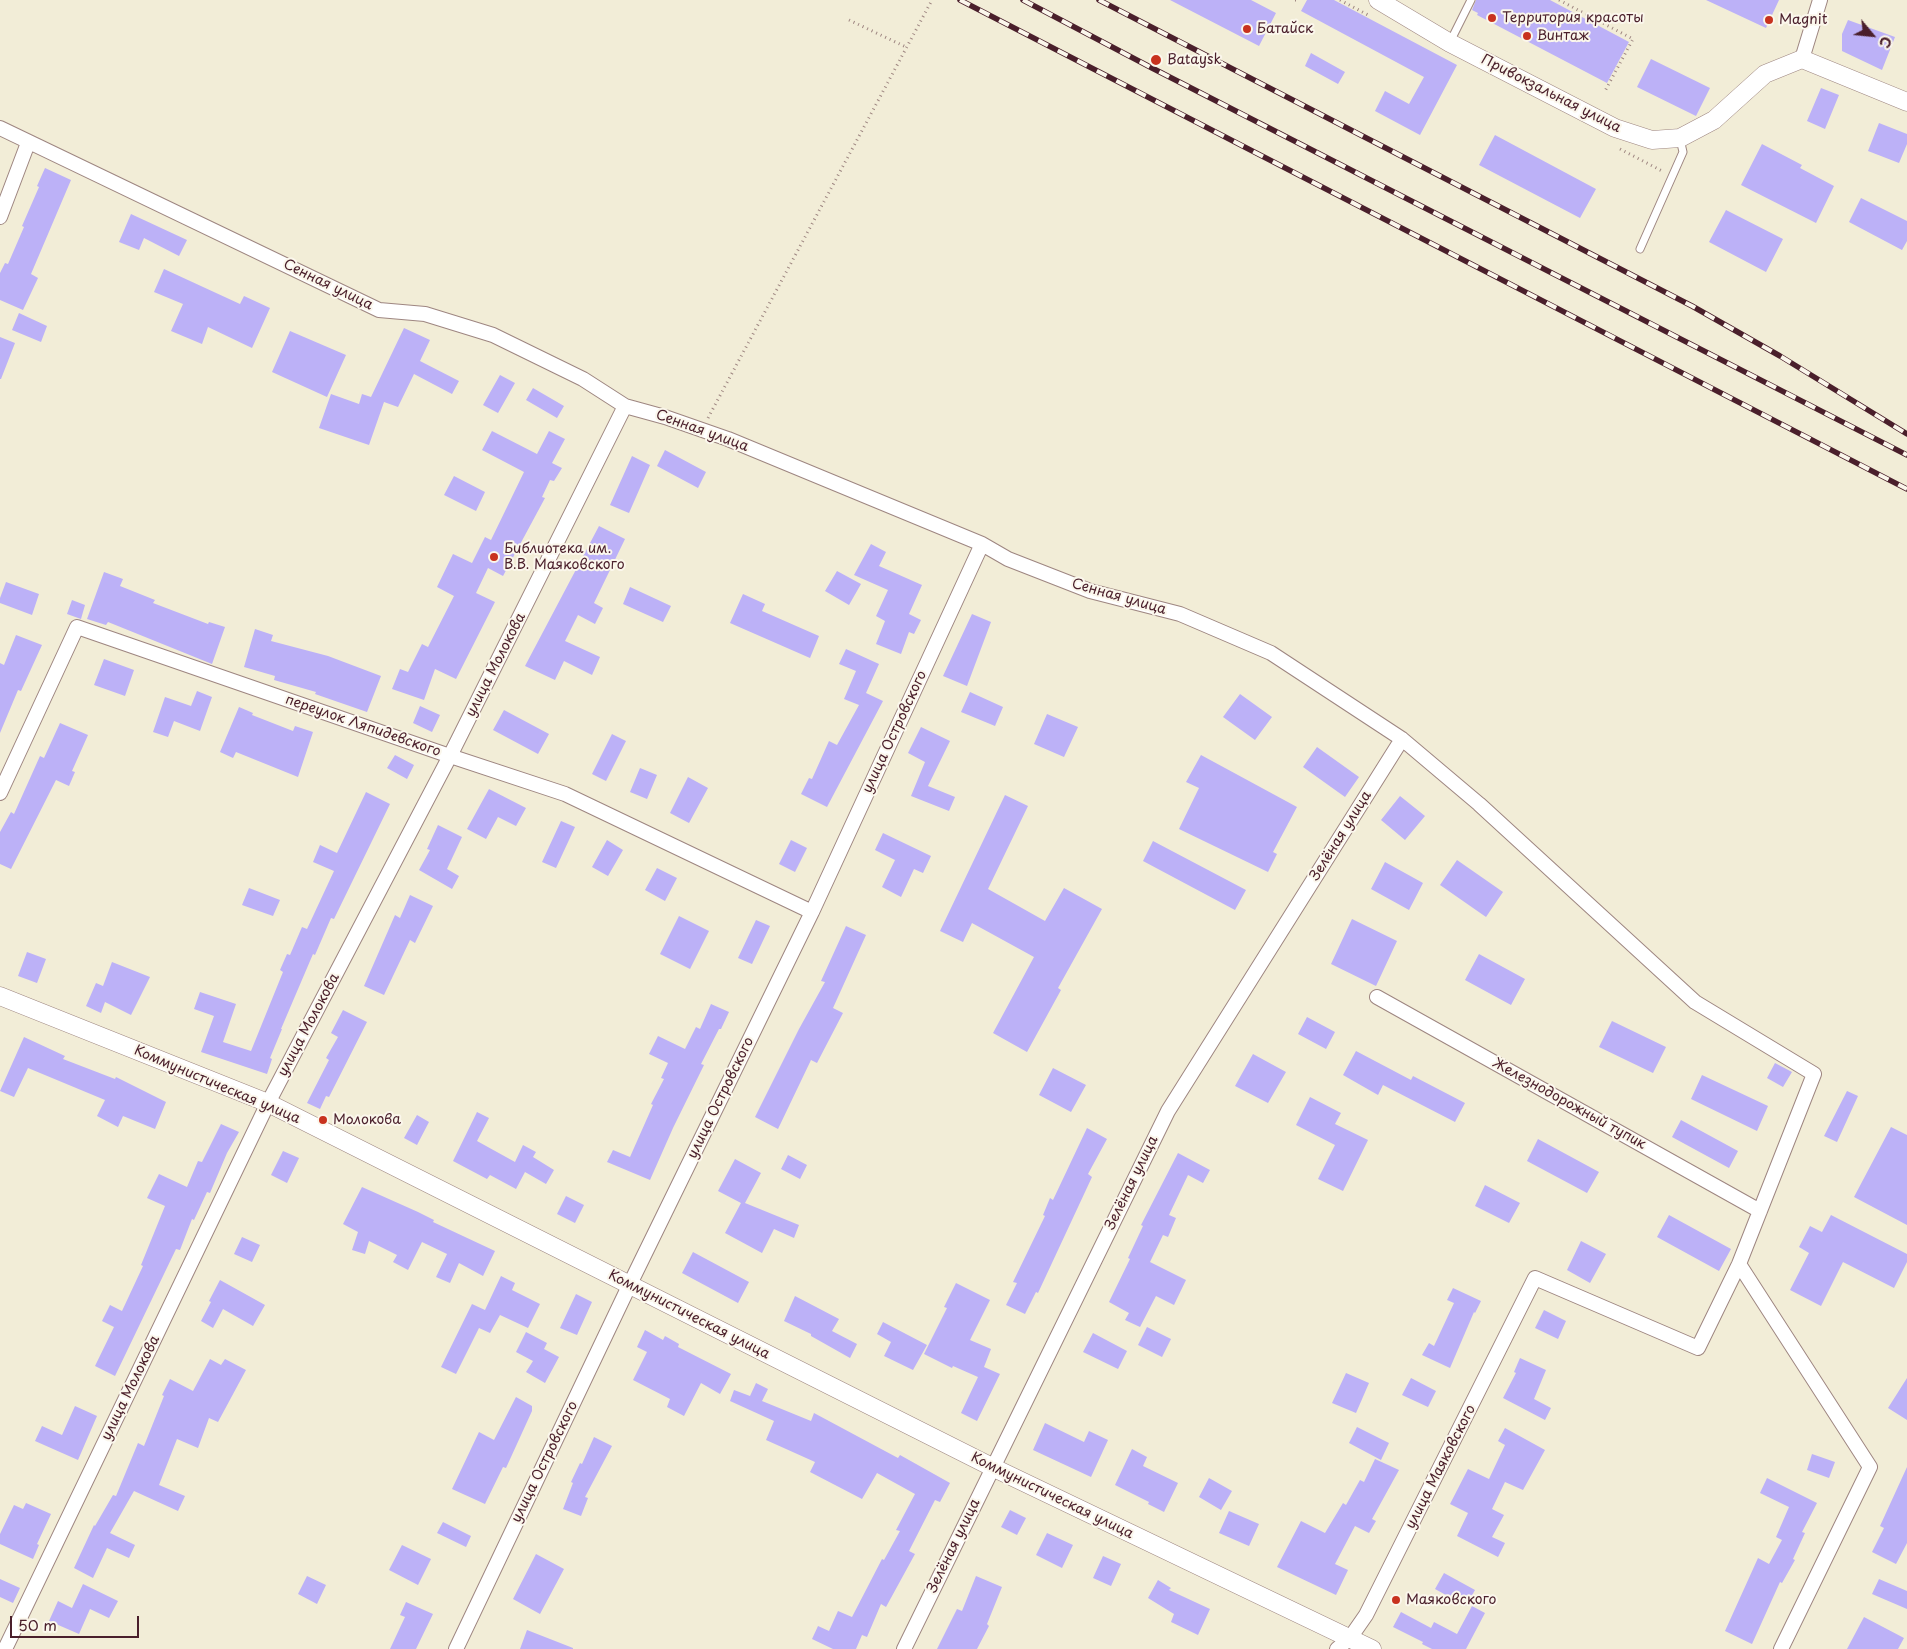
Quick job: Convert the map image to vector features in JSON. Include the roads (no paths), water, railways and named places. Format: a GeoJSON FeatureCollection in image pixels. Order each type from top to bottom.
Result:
{"type":"FeatureCollection","features":[{"type":"Feature","properties":{"kind":"street","name":"Привокзальная улица"},"geometry":{"type":"LineString","coordinates":[[1378,0],[1450,42],[1615,128],[1652,140],[1680,138],[1714,120],[1765,74],[1802,59]]}},
{"type":"Feature","properties":{"kind":"street"},"geometry":{"type":"LineString","coordinates":[[1820,0],[1802,59],[1907,102]]}},
{"type":"Feature","properties":{"kind":"street","name":"Сенная улица"},"geometry":{"type":"LineString","coordinates":[[0,128],[379,310],[425,314],[492,335],[583,379],[625,406],[665,416],[728,439],[982,544],[1008,559],[1090,591],[1180,614],[1271,653],[1402,739],[1479,804],[1695,1002],[1814,1074],[1760,1211]]}},
{"type":"Feature","properties":{"kind":"street"},"geometry":{"type":"LineString","coordinates":[[0,217],[28,143]]}},
{"type":"Feature","properties":{"kind":"street","name":"улица Молокова"},"geometry":{"type":"LineString","coordinates":[[5,1649],[268,1103],[450,756],[625,406]]}},
{"type":"Feature","properties":{"kind":"street","name":"улица Островского"},"geometry":{"type":"LineString","coordinates":[[456,1649],[630,1284],[812,912],[982,544]]}},
{"type":"Feature","properties":{"kind":"street","name":"переулок Ляпидевского"},"geometry":{"type":"LineString","coordinates":[[0,793],[77,626],[450,756],[565,794],[812,912]]}},
{"type":"Feature","properties":{"kind":"street","name":"Зелёная улица"},"geometry":{"type":"LineString","coordinates":[[904,1649],[1168,1111],[1402,739]]}},
{"type":"Feature","properties":{"kind":"street","name":"Коммунистическая улица"},"geometry":{"type":"LineString","coordinates":[[0,996],[268,1103],[1344,1644],[1372,1649]]}},
{"type":"Feature","properties":{"kind":"street","name":"Железнодорожный тупик"},"geometry":{"type":"LineString","coordinates":[[1377,996],[1760,1211]]}},
{"type":"Feature","properties":{"kind":"street"},"geometry":{"type":"LineString","coordinates":[[1760,1211],[1739,1264],[1870,1467],[1781,1649]]}},
{"type":"Feature","properties":{"kind":"street","name":"улица Маяковского"},"geometry":{"type":"LineString","coordinates":[[1344,1644],[1366,1615],[1535,1278],[1698,1348],[1739,1264]]}},
{"type":"Feature","properties":{"kind":"lane"},"geometry":{"type":"LineString","coordinates":[[1450,42],[1471,0]]}},
{"type":"Feature","properties":{"kind":"lane"},"geometry":{"type":"LineString","coordinates":[[1640,249],[1683,152],[1680,138]]}},
{"type":"Feature","properties":{"kind":"railway"},"geometry":{"type":"LineString","coordinates":[[960,0],[1907,489]]}},
{"type":"Feature","properties":{"kind":"railway"},"geometry":{"type":"LineString","coordinates":[[1023,0],[1907,455]]}},
{"type":"Feature","properties":{"kind":"railway"},"geometry":{"type":"LineString","coordinates":[[1099,0],[1692,306],[1780,356],[1907,434]]}},
{"type":"Feature","properties":{"kind":"place","name":"Территория красоты"},"geometry":{"type":"Point","coordinates":[1492,18]}},
{"type":"Feature","properties":{"kind":"place","name":"Magnit"},"geometry":{"type":"Point","coordinates":[1769,20]}},
{"type":"Feature","properties":{"kind":"place","name":"Батайск"},"geometry":{"type":"Point","coordinates":[1247,29]}},
{"type":"Feature","properties":{"kind":"place","name":"Винтаж"},"geometry":{"type":"Point","coordinates":[1527,36]}},
{"type":"Feature","properties":{"kind":"place","name":"Bataysk"},"geometry":{"type":"Point","coordinates":[1156,60]}},
{"type":"Feature","properties":{"kind":"place","name":"Библиотека им. В.В. Маяковского"},"geometry":{"type":"Point","coordinates":[494,557]}},
{"type":"Feature","properties":{"kind":"place","name":"Молокова"},"geometry":{"type":"Point","coordinates":[323,1120]}},
{"type":"Feature","properties":{"kind":"place","name":"Маяковского"},"geometry":{"type":"Point","coordinates":[1396,1600]}}]}
